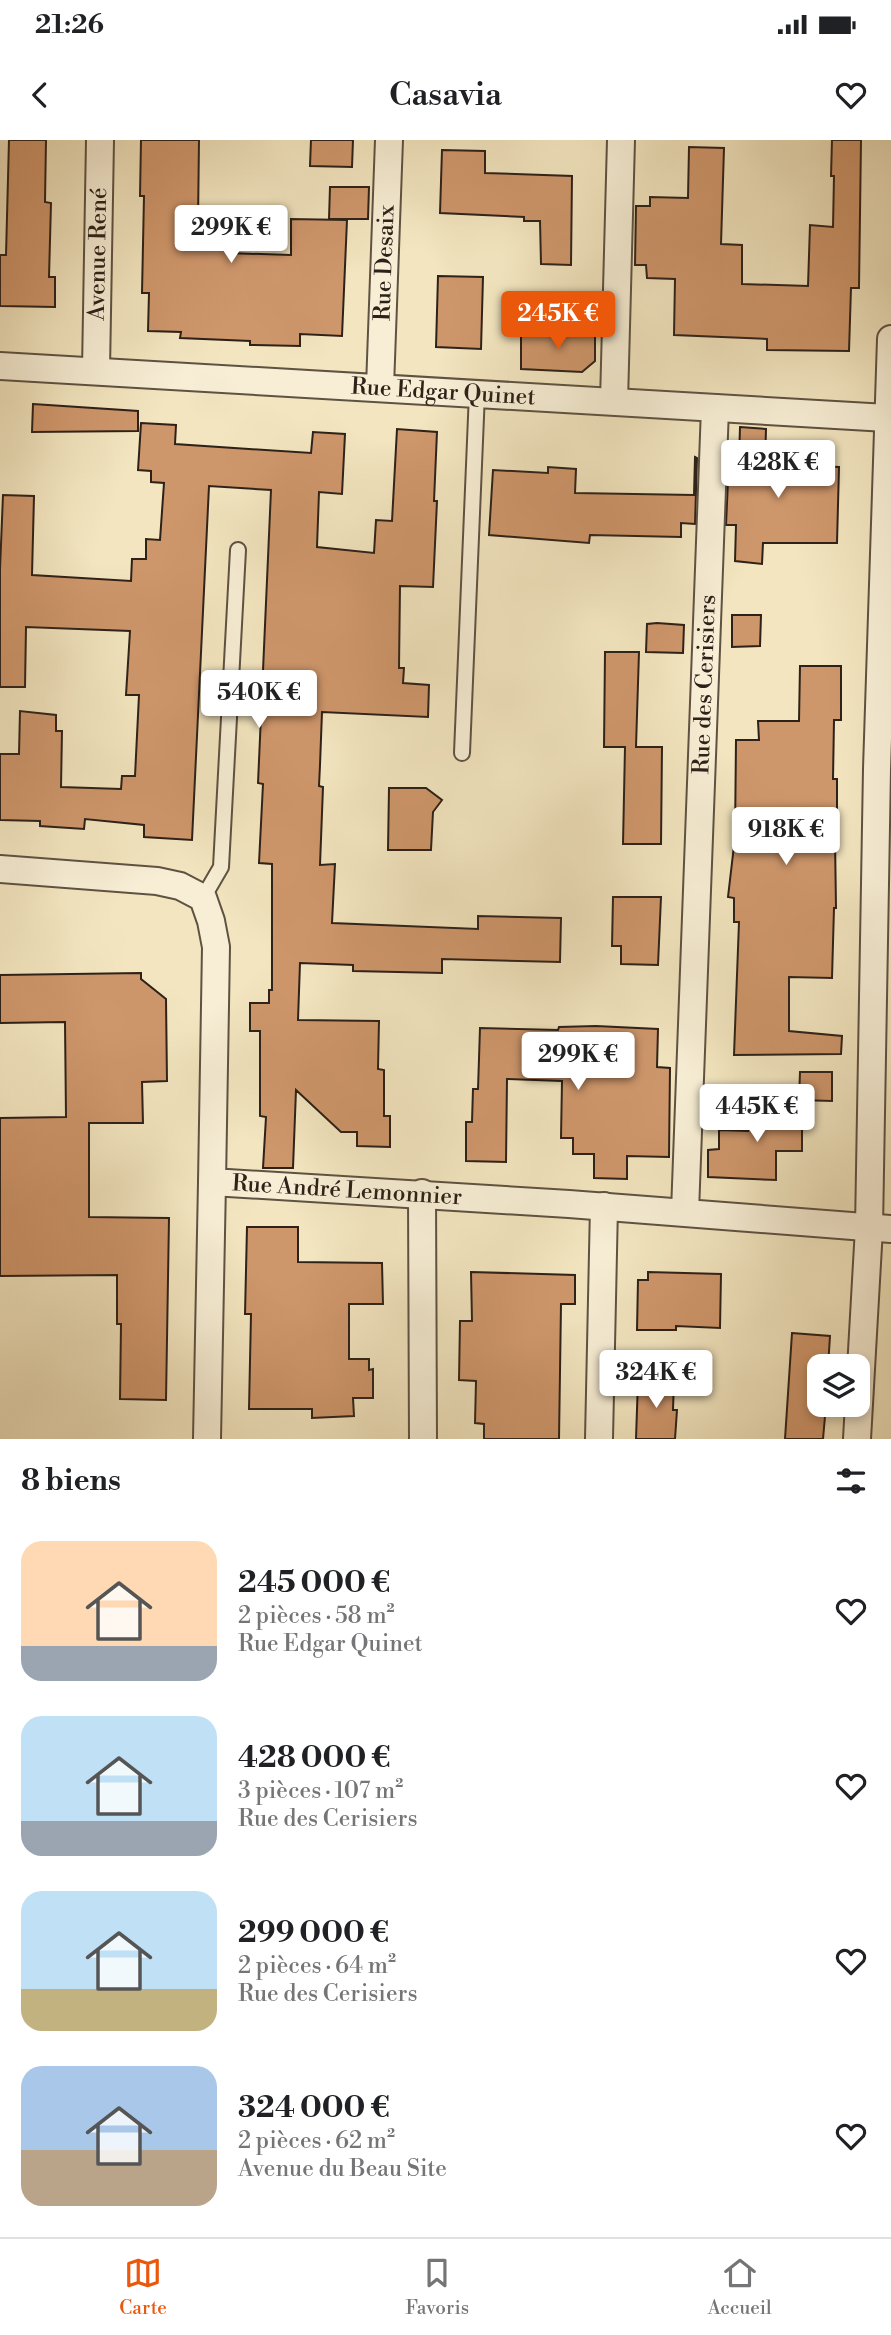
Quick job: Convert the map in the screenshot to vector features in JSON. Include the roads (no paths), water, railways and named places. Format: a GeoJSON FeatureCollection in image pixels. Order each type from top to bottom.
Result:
{"type":"FeatureCollection","features":[{"type":"Feature","properties":{"kind":"street","name":"Avenue René"},"geometry":{"type":"LineString","coordinates":[[96,370],[100,140]]}},
{"type":"Feature","properties":{"kind":"street","name":"Rue Desaix"},"geometry":{"type":"LineString","coordinates":[[380,387],[389,140]]}},
{"type":"Feature","properties":{"kind":"street"},"geometry":{"type":"LineString","coordinates":[[614,401],[621,140]]}},
{"type":"Feature","properties":{"kind":"street"},"geometry":{"type":"LineString","coordinates":[[857,1439],[880,1229],[887,418],[891,339]]}},
{"type":"Feature","properties":{"kind":"street","name":"Rue Edgar Quinet"},"geometry":{"type":"LineString","coordinates":[[0,366],[887,418]]}},
{"type":"Feature","properties":{"kind":"street","name":"Rue des Cerisiers"},"geometry":{"type":"LineString","coordinates":[[685,1212],[715,408]]}},
{"type":"Feature","properties":{"kind":"street"},"geometry":{"type":"LineString","coordinates":[[0,869],[157,881],[180,886],[203,898]]}},
{"type":"Feature","properties":{"kind":"street","name":"Rue André Lemonnier"},"geometry":{"type":"LineString","coordinates":[[203,898],[212,921],[216,947],[212,1182],[604,1206],[880,1229]]}},
{"type":"Feature","properties":{"kind":"street"},"geometry":{"type":"LineString","coordinates":[[207,1439],[212,1182]]}},
{"type":"Feature","properties":{"kind":"street"},"geometry":{"type":"LineString","coordinates":[[422,1194],[423,1439]]}},
{"type":"Feature","properties":{"kind":"street"},"geometry":{"type":"LineString","coordinates":[[599,1439],[604,1206]]}},
{"type":"Feature","properties":{"kind":"lane"},"geometry":{"type":"LineString","coordinates":[[462,752],[477,393]]}},
{"type":"Feature","properties":{"kind":"lane"},"geometry":{"type":"LineString","coordinates":[[203,898],[221,867],[237,550]]}}]}
